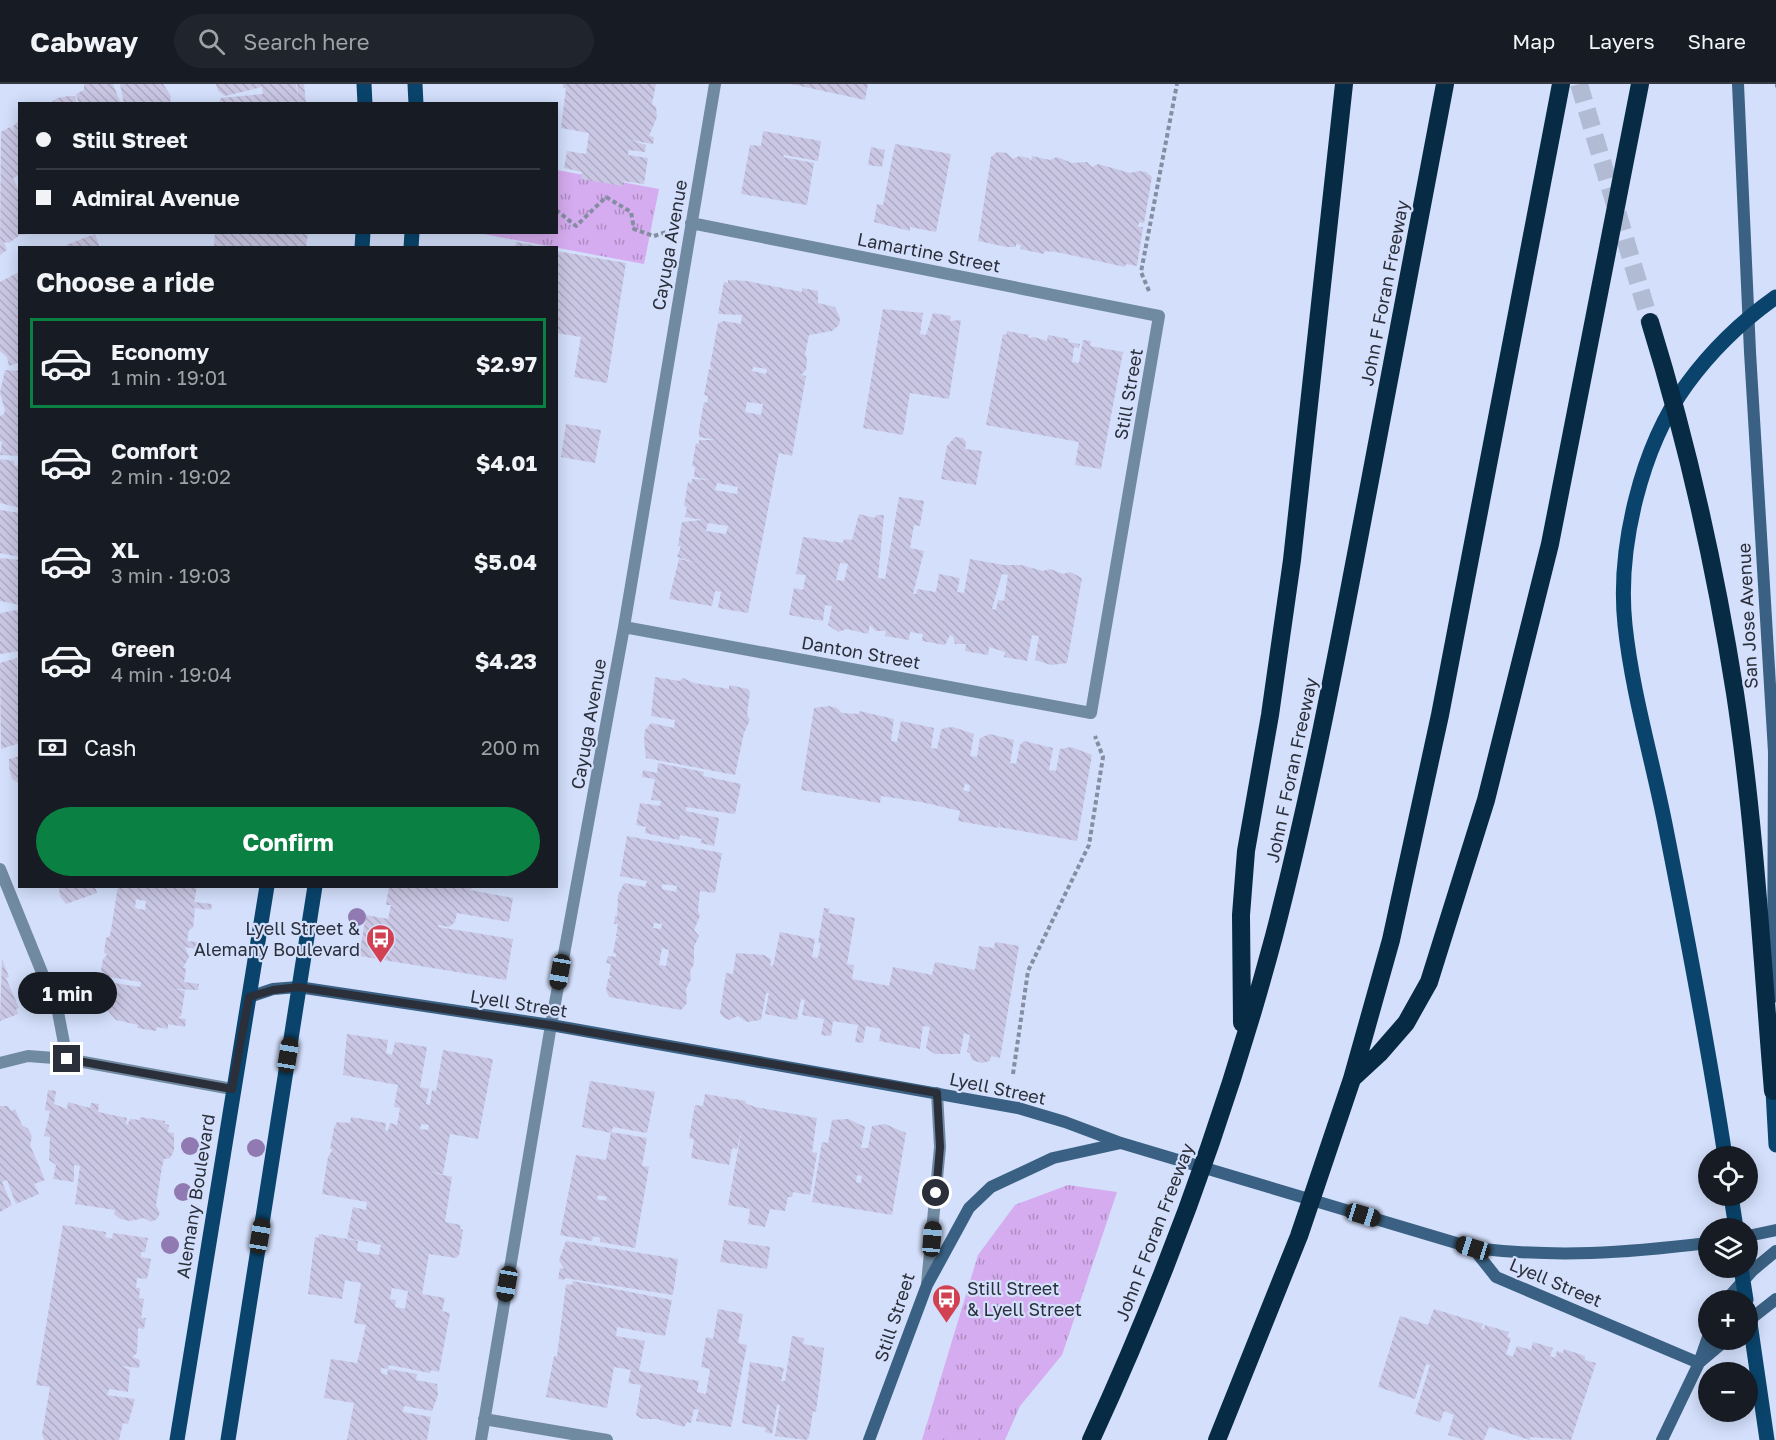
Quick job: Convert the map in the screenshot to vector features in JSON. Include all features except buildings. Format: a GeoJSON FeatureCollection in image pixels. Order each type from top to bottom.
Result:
{"type":"FeatureCollection","features":[{"type":"Feature","properties":{"kind":"highway"},"geometry":{"type":"LineString","coordinates":[[1243,1043],[1241,915],[1246,851],[1271,705],[1292,560],[1344,84]]}},
{"type":"Feature","properties":{"kind":"highway","name":"John F Foran Freeway"},"geometry":{"type":"LineString","coordinates":[[1091,1440],[1146,1315],[1194,1190],[1243,1043],[1273,939],[1309,789],[1445,84]]}},
{"type":"Feature","properties":{"kind":"highway"},"geometry":{"type":"LineString","coordinates":[[1217,1440],[1299,1236],[1352,1079],[1390,940],[1425,793],[1561,84]]}},
{"type":"Feature","properties":{"kind":"highway"},"geometry":{"type":"LineString","coordinates":[[1352,1079],[1379,1054],[1406,1023],[1429,982],[1486,800],[1550,544],[1640,84]]}},
{"type":"Feature","properties":{"kind":"highway"},"geometry":{"type":"LineString","coordinates":[[1650,322],[1689,453],[1735,696],[1754,858],[1773,1091]]}},
{"type":"Feature","properties":{"kind":"main road"},"geometry":{"type":"LineString","coordinates":[[364,84],[365,102]]}},
{"type":"Feature","properties":{"kind":"main road"},"geometry":{"type":"LineString","coordinates":[[415,84],[416,102]]}},
{"type":"Feature","properties":{"kind":"main road"},"geometry":{"type":"LineString","coordinates":[[1723,1146],[1701,1006],[1628,645],[1623,587],[1626,549],[1634,505],[1649,459],[1686,385],[1717,347],[1776,297]]}},
{"type":"Feature","properties":{"kind":"main road","name":"Alemany Boulevard"},"geometry":{"type":"LineString","coordinates":[[177,1440],[232,1089],[267,888]]}},
{"type":"Feature","properties":{"kind":"main road"},"geometry":{"type":"LineString","coordinates":[[228,1440],[315,888]]}},
{"type":"Feature","properties":{"kind":"main road","name":"San Jose Avenue"},"geometry":{"type":"LineString","coordinates":[[1773,1091],[1776,1145]]}},
{"type":"Feature","properties":{"kind":"main road"},"geometry":{"type":"LineString","coordinates":[[1754,1350],[1767,1440]]}},
{"type":"Feature","properties":{"kind":"street","name":"Cayuga Avenue"},"geometry":{"type":"LineString","coordinates":[[480,1440],[550,1025],[624,627],[715,84]]}},
{"type":"Feature","properties":{"kind":"street","name":"San Jose Avenue"},"geometry":{"type":"LineString","coordinates":[[1738,84],[1750,352],[1774,752],[1773,1091]]}},
{"type":"Feature","properties":{"kind":"street","name":"Lamartine Street"},"geometry":{"type":"LineString","coordinates":[[691,223],[1159,316]]}},
{"type":"Feature","properties":{"kind":"street","name":"Still Street"},"geometry":{"type":"LineString","coordinates":[[1090,713],[1159,316]]}},
{"type":"Feature","properties":{"kind":"street","name":"Danton Street"},"geometry":{"type":"LineString","coordinates":[[624,627],[1090,713]]}},
{"type":"Feature","properties":{"kind":"street"},"geometry":{"type":"LineString","coordinates":[[0,869],[58,1012],[67,1059]]}},
{"type":"Feature","properties":{"kind":"street","name":"Lyell Street"},"geometry":{"type":"LineString","coordinates":[[249,997],[273,990],[298,987],[550,1025],[1018,1108],[1065,1122],[1121,1143],[1473,1248],[1496,1277],[1698,1362]]}},
{"type":"Feature","properties":{"kind":"street"},"geometry":{"type":"LineString","coordinates":[[0,1063],[28,1056],[67,1059],[232,1089]]}},
{"type":"Feature","properties":{"kind":"street","name":"Still Street"},"geometry":{"type":"LineString","coordinates":[[868,1440],[927,1285],[940,1147],[937,1093]]}},
{"type":"Feature","properties":{"kind":"street"},"geometry":{"type":"LineString","coordinates":[[927,1285],[969,1208],[991,1187],[1053,1158],[1121,1143]]}},
{"type":"Feature","properties":{"kind":"street"},"geometry":{"type":"LineString","coordinates":[[1758,1234],[1776,1230]]}},
{"type":"Feature","properties":{"kind":"street"},"geometry":{"type":"LineString","coordinates":[[1473,1248],[1528,1255],[1594,1255],[1698,1244]]}},
{"type":"Feature","properties":{"kind":"street"},"geometry":{"type":"LineString","coordinates":[[1735,1290],[1753,1270],[1776,1251]]}},
{"type":"Feature","properties":{"kind":"street"},"geometry":{"type":"LineString","coordinates":[[1758,1313],[1776,1299]]}},
{"type":"Feature","properties":{"kind":"street"},"geometry":{"type":"LineString","coordinates":[[1701,1362],[1715,1350]]}},
{"type":"Feature","properties":{"kind":"street"},"geometry":{"type":"LineString","coordinates":[[1662,1440],[1698,1367]]}},
{"type":"Feature","properties":{"kind":"street"},"geometry":{"type":"LineString","coordinates":[[484,1419],[607,1440]]}},
{"type":"Feature","properties":{"kind":"path"},"geometry":{"type":"LineString","coordinates":[[1159,316],[1141,272],[1177,84]]}},
{"type":"Feature","properties":{"kind":"path"},"geometry":{"type":"LineString","coordinates":[[558,212],[576,226],[606,197],[631,212],[634,229],[654,236],[691,223]]}},
{"type":"Feature","properties":{"kind":"path"},"geometry":{"type":"LineString","coordinates":[[1013,1074],[1028,970],[1089,845],[1103,758],[1090,713]]}},
{"type":"Feature","properties":{"kind":"green space"},"geometry":{"type":"Polygon","coordinates":[[[558,170],[659,189],[644,264],[558,248],[558,246],[483,234],[558,234],[558,170]]]}},
{"type":"Feature","properties":{"kind":"green space"},"geometry":{"type":"Polygon","coordinates":[[[1068,1185],[1117,1192],[1062,1355],[1020,1406],[1005,1440],[922,1440],[978,1255],[1015,1205],[1068,1185]]]}},
{"type":"Feature","properties":{"kind":"tunnel"},"geometry":{"type":"LineString","coordinates":[[1579,84],[1650,322]]}},
{"type":"Feature","properties":{"kind":"place","name":"Lyell Street & Alemany Boulevard"},"geometry":{"type":"Point","coordinates":[381,964]}},
{"type":"Feature","properties":{"kind":"place","name":"Still Street & Lyell Street"},"geometry":{"type":"Point","coordinates":[946,1324]}},
{"type":"Feature","properties":{"kind":"route"},"geometry":{"type":"LineString","coordinates":[[67,1059],[232,1089],[249,997],[273,990],[298,987],[550,1025],[937,1093],[940,1147],[936,1193]]}}]}
